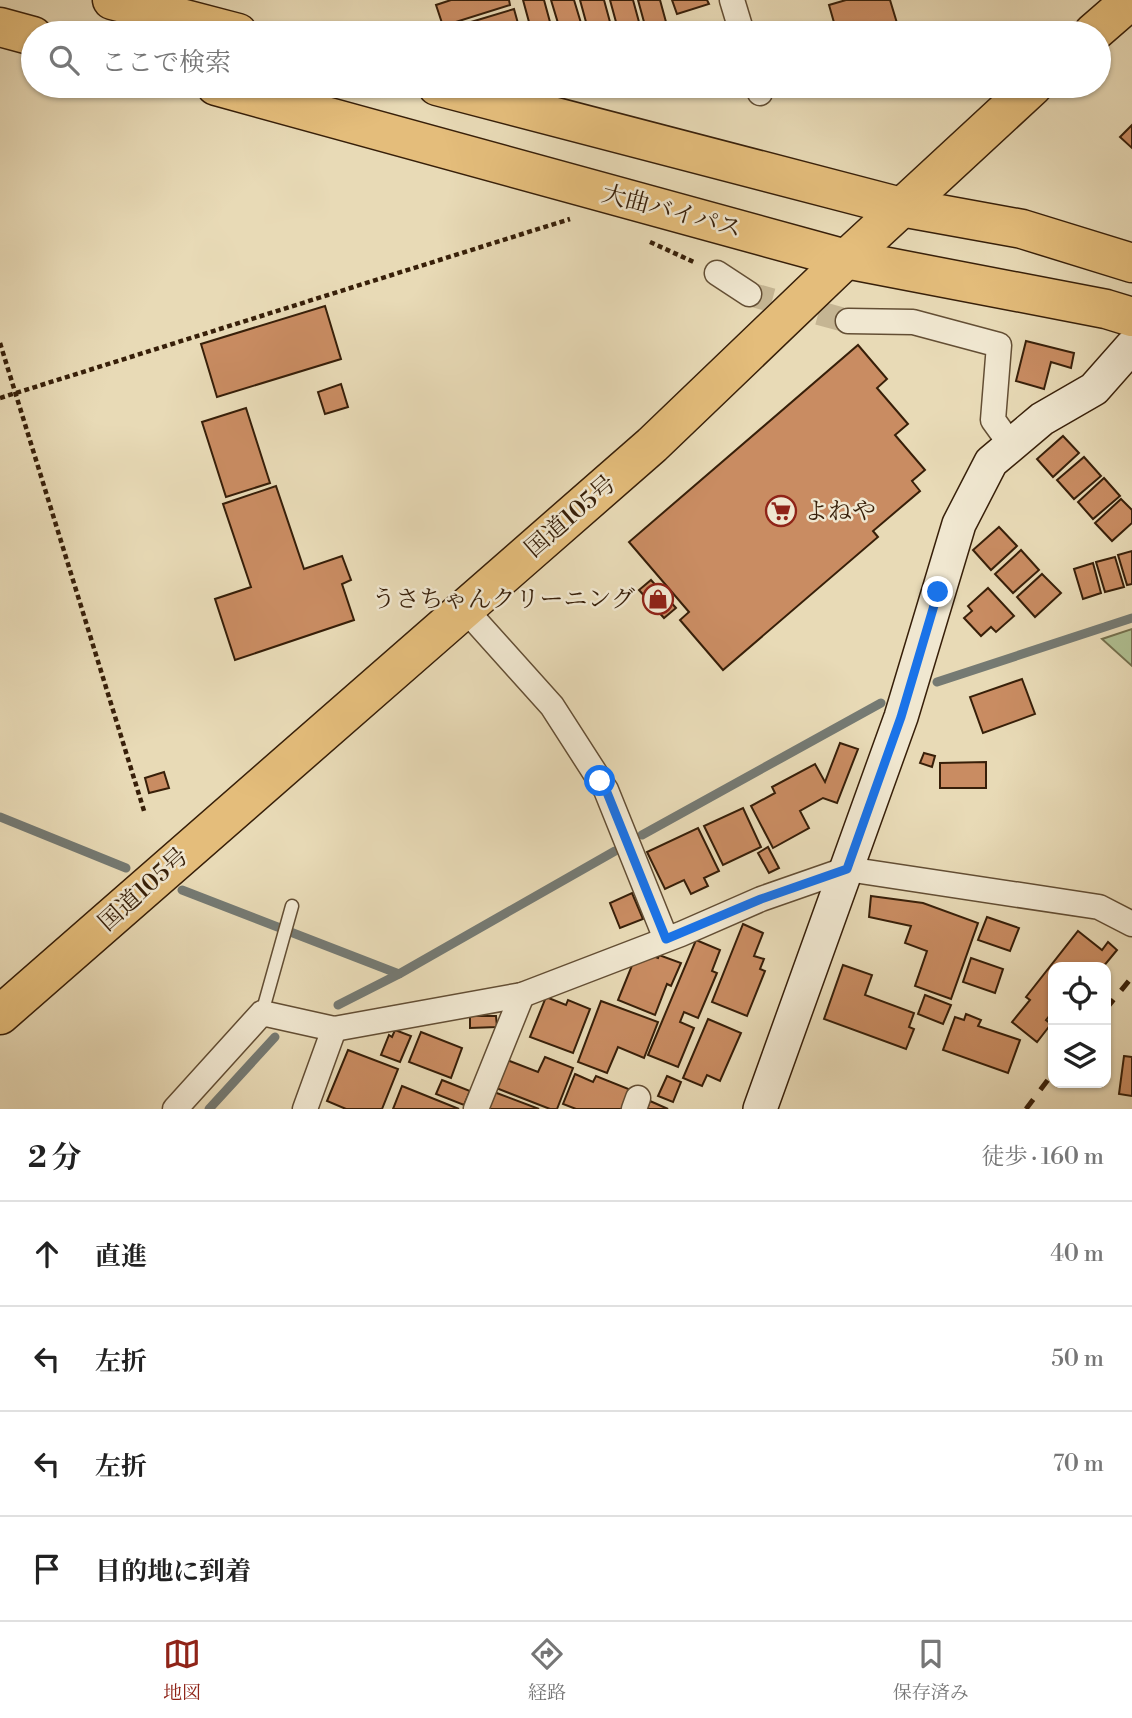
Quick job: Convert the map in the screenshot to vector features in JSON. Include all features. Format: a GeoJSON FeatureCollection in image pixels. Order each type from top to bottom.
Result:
{"type":"FeatureCollection","features":[{"type":"Feature","properties":{"kind":"highway"},"geometry":{"type":"LineString","coordinates":[[112,0],[192,21]]}},
{"type":"Feature","properties":{"kind":"highway"},"geometry":{"type":"LineString","coordinates":[[1107,21],[1131,0]]}},
{"type":"Feature","properties":{"kind":"highway"},"geometry":{"type":"LineString","coordinates":[[0,26],[21,32]]}},
{"type":"Feature","properties":{"kind":"highway","name":"大曲バイパス"},"geometry":{"type":"LineString","coordinates":[[260,98],[846,259],[1119,313]]}},
{"type":"Feature","properties":{"kind":"highway"},"geometry":{"type":"LineString","coordinates":[[483,98],[901,207],[1022,229],[1118,259]]}},
{"type":"Feature","properties":{"kind":"highway","name":"国道105号"},"geometry":{"type":"LineString","coordinates":[[0,1015],[652,445],[901,207],[1020,98]]}},
{"type":"Feature","properties":{"kind":"street"},"geometry":{"type":"LineString","coordinates":[[732,0],[738,21]]}},
{"type":"Feature","properties":{"kind":"street"},"geometry":{"type":"LineString","coordinates":[[717,273],[749,294]]}},
{"type":"Feature","properties":{"kind":"street"},"geometry":{"type":"LineString","coordinates":[[848,321],[913,322],[999,345],[993,420],[1011,445]]}},
{"type":"Feature","properties":{"kind":"street"},"geometry":{"type":"LineString","coordinates":[[760,1109],[901,717],[959,524],[991,461],[1042,419],[1094,389],[1132,346]]}},
{"type":"Feature","properties":{"kind":"street"},"geometry":{"type":"LineString","coordinates":[[464,608],[552,706],[606,790],[666,939]]}},
{"type":"Feature","properties":{"kind":"street"},"geometry":{"type":"LineString","coordinates":[[175,1109],[262,1013],[334,1028],[522,995],[761,899],[847,869],[1099,907],[1132,924]]}},
{"type":"Feature","properties":{"kind":"street"},"geometry":{"type":"LineString","coordinates":[[476,1109],[522,995]]}},
{"type":"Feature","properties":{"kind":"street"},"geometry":{"type":"LineString","coordinates":[[304,1109],[334,1028]]}},
{"type":"Feature","properties":{"kind":"lane"},"geometry":{"type":"LineString","coordinates":[[262,1013],[292,906]]}},
{"type":"Feature","properties":{"kind":"path"},"geometry":{"type":"LineString","coordinates":[[0,398],[579,216]]}},
{"type":"Feature","properties":{"kind":"path"},"geometry":{"type":"LineString","coordinates":[[645,240],[717,273]]}},
{"type":"Feature","properties":{"kind":"path"},"geometry":{"type":"LineString","coordinates":[[0,343],[145,814]]}},
{"type":"Feature","properties":{"kind":"green space"},"geometry":{"type":"Polygon","coordinates":[[[1132,629],[1132,666],[1102,639],[1132,629]]]}},
{"type":"Feature","properties":{"kind":"building"},"geometry":{"type":"Polygon","coordinates":[[[451,0],[509,0],[510,5],[459,21],[441,21],[436,5],[451,0]]]}},
{"type":"Feature","properties":{"kind":"building"},"geometry":{"type":"Polygon","coordinates":[[[523,0],[544,0],[550,21],[529,21],[523,0]]]}},
{"type":"Feature","properties":{"kind":"building"},"geometry":{"type":"Polygon","coordinates":[[[551,0],[574,0],[580,21],[557,21],[551,0]]]}},
{"type":"Feature","properties":{"kind":"building"},"geometry":{"type":"Polygon","coordinates":[[[580,0],[604,0],[610,21],[586,21],[580,0]]]}},
{"type":"Feature","properties":{"kind":"building"},"geometry":{"type":"Polygon","coordinates":[[[610,0],[633,0],[639,21],[616,21],[610,0]]]}},
{"type":"Feature","properties":{"kind":"building"},"geometry":{"type":"Polygon","coordinates":[[[638,0],[660,0],[666,21],[644,21],[638,0]]]}},
{"type":"Feature","properties":{"kind":"building"},"geometry":{"type":"Polygon","coordinates":[[[672,0],[707,0],[709,4],[677,14],[672,0]]]}},
{"type":"Feature","properties":{"kind":"building"},"geometry":{"type":"Polygon","coordinates":[[[846,0],[890,0],[896,21],[834,21],[829,5],[846,0]]]}},
{"type":"Feature","properties":{"kind":"building"},"geometry":{"type":"Polygon","coordinates":[[[514,9],[517,21],[474,21],[514,9]]]}},
{"type":"Feature","properties":{"kind":"building"},"geometry":{"type":"Polygon","coordinates":[[[1132,125],[1132,148],[1120,137],[1132,125]]]}},
{"type":"Feature","properties":{"kind":"building"},"geometry":{"type":"Polygon","coordinates":[[[325,306],[341,359],[217,397],[201,344],[325,306]]]}},
{"type":"Feature","properties":{"kind":"building"},"geometry":{"type":"Polygon","coordinates":[[[1026,341],[1074,353],[1071,368],[1051,362],[1044,389],[1016,381],[1026,341]]]}},
{"type":"Feature","properties":{"kind":"building","name":"よねや"},"geometry":{"type":"Polygon","coordinates":[[[858,345],[887,379],[877,388],[908,424],[895,435],[925,470],[912,481],[920,491],[873,531],[878,537],[723,670],[680,620],[689,612],[629,542],[858,345]]]}},
{"type":"Feature","properties":{"kind":"building"},"geometry":{"type":"Polygon","coordinates":[[[341,384],[348,407],[325,414],[318,392],[341,384]]]}},
{"type":"Feature","properties":{"kind":"building"},"geometry":{"type":"Polygon","coordinates":[[[246,408],[270,483],[226,497],[202,422],[246,408]]]}},
{"type":"Feature","properties":{"kind":"building"},"geometry":{"type":"Polygon","coordinates":[[[1063,436],[1079,453],[1053,477],[1037,459],[1063,436]]]}},
{"type":"Feature","properties":{"kind":"building"},"geometry":{"type":"Polygon","coordinates":[[[1084,457],[1101,476],[1074,499],[1057,480],[1084,457]]]}},
{"type":"Feature","properties":{"kind":"building"},"geometry":{"type":"Polygon","coordinates":[[[1104,478],[1120,496],[1093,519],[1078,502],[1104,478]]]}},
{"type":"Feature","properties":{"kind":"building"},"geometry":{"type":"Polygon","coordinates":[[[276,486],[304,569],[342,556],[351,580],[342,584],[354,620],[235,660],[215,599],[251,587],[223,504],[276,486]]]}},
{"type":"Feature","properties":{"kind":"building"},"geometry":{"type":"Polygon","coordinates":[[[1121,499],[1132,510],[1132,523],[1112,541],[1095,523],[1121,499]]]}},
{"type":"Feature","properties":{"kind":"building"},"geometry":{"type":"Polygon","coordinates":[[[999,527],[1017,546],[991,570],[973,550],[999,527]]]}},
{"type":"Feature","properties":{"kind":"building"},"geometry":{"type":"Polygon","coordinates":[[[1021,550],[1039,570],[1013,593],[995,574],[1021,550]]]}},
{"type":"Feature","properties":{"kind":"building"},"geometry":{"type":"Polygon","coordinates":[[[1132,551],[1132,584],[1127,585],[1118,555],[1132,551]]]}},
{"type":"Feature","properties":{"kind":"building"},"geometry":{"type":"Polygon","coordinates":[[[1115,557],[1124,587],[1105,592],[1096,562],[1115,557]]]}},
{"type":"Feature","properties":{"kind":"building"},"geometry":{"type":"Polygon","coordinates":[[[1093,563],[1101,593],[1083,599],[1074,569],[1093,563]]]}},
{"type":"Feature","properties":{"kind":"building"},"geometry":{"type":"Polygon","coordinates":[[[1042,574],[1061,593],[1035,617],[1017,597],[1042,574]]]}},
{"type":"Feature","properties":{"kind":"building","name":"うさちゃんクリーニング"},"geometry":{"type":"Polygon","coordinates":[[[651,580],[676,608],[664,618],[639,590],[651,580]]]}},
{"type":"Feature","properties":{"kind":"building"},"geometry":{"type":"Polygon","coordinates":[[[988,588],[1014,616],[996,632],[991,627],[981,636],[964,618],[972,611],[968,606],[988,588]]]}},
{"type":"Feature","properties":{"kind":"building"},"geometry":{"type":"Polygon","coordinates":[[[1022,679],[1035,714],[983,733],[970,697],[1022,679]]]}},
{"type":"Feature","properties":{"kind":"building"},"geometry":{"type":"Polygon","coordinates":[[[840,743],[858,749],[837,803],[823,798],[800,811],[809,828],[773,848],[751,806],[775,793],[772,787],[815,764],[825,782],[840,743]]]}},
{"type":"Feature","properties":{"kind":"building"},"geometry":{"type":"Polygon","coordinates":[[[924,753],[935,756],[932,767],[920,763],[924,753]]]}},
{"type":"Feature","properties":{"kind":"building"},"geometry":{"type":"Polygon","coordinates":[[[986,762],[986,788],[940,788],[940,763],[986,762]]]}},
{"type":"Feature","properties":{"kind":"building"},"geometry":{"type":"Polygon","coordinates":[[[164,772],[169,788],[149,793],[145,778],[164,772]]]}},
{"type":"Feature","properties":{"kind":"building"},"geometry":{"type":"Polygon","coordinates":[[[743,808],[761,847],[723,865],[704,826],[743,808]]]}},
{"type":"Feature","properties":{"kind":"building"},"geometry":{"type":"Polygon","coordinates":[[[698,828],[719,871],[704,878],[708,886],[691,894],[684,880],[665,889],[647,852],[698,828]]]}},
{"type":"Feature","properties":{"kind":"building"},"geometry":{"type":"Polygon","coordinates":[[[768,847],[779,868],[769,873],[758,853],[768,847]]]}},
{"type":"Feature","properties":{"kind":"building"},"geometry":{"type":"Polygon","coordinates":[[[632,893],[643,919],[620,928],[610,903],[632,893]]]}},
{"type":"Feature","properties":{"kind":"building"},"geometry":{"type":"Polygon","coordinates":[[[871,896],[923,903],[978,923],[951,999],[915,986],[927,951],[905,943],[911,926],[869,917],[871,896]]]}},
{"type":"Feature","properties":{"kind":"building"},"geometry":{"type":"Polygon","coordinates":[[[987,917],[1019,928],[1010,951],[978,940],[987,917]]]}},
{"type":"Feature","properties":{"kind":"building"},"geometry":{"type":"Polygon","coordinates":[[[743,924],[763,933],[754,956],[764,959],[760,969],[765,971],[747,1016],[712,1002],[743,924]]]}},
{"type":"Feature","properties":{"kind":"building"},"geometry":{"type":"Polygon","coordinates":[[[1078,931],[1102,950],[1108,942],[1117,950],[1107,962],[1054,962],[1078,931]]]}},
{"type":"Feature","properties":{"kind":"building"},"geometry":{"type":"Polygon","coordinates":[[[696,940],[720,950],[712,971],[717,973],[698,1018],[684,1012],[680,1022],[694,1028],[678,1067],[648,1055],[696,940]]]}},
{"type":"Feature","properties":{"kind":"building"},"geometry":{"type":"Polygon","coordinates":[[[650,955],[658,958],[659,955],[681,963],[671,986],[667,984],[655,1015],[618,1000],[633,963],[650,955]]]}},
{"type":"Feature","properties":{"kind":"building"},"geometry":{"type":"Polygon","coordinates":[[[971,958],[1003,969],[995,993],[963,982],[971,958]]]}},
{"type":"Feature","properties":{"kind":"building"},"geometry":{"type":"Polygon","coordinates":[[[843,965],[872,975],[865,995],[914,1013],[909,1027],[914,1029],[906,1049],[824,1019],[843,965]]]}},
{"type":"Feature","properties":{"kind":"building"},"geometry":{"type":"Polygon","coordinates":[[[1048,969],[1048,1028],[1037,1042],[1012,1022],[1030,1000],[1026,997],[1048,969]]]}},
{"type":"Feature","properties":{"kind":"building"},"geometry":{"type":"Polygon","coordinates":[[[925,995],[951,1005],[943,1024],[918,1014],[925,995]]]}},
{"type":"Feature","properties":{"kind":"building"},"geometry":{"type":"Polygon","coordinates":[[[546,997],[566,1005],[568,1000],[590,1009],[573,1053],[530,1037],[546,997]]]}},
{"type":"Feature","properties":{"kind":"building"},"geometry":{"type":"Polygon","coordinates":[[[601,1001],[658,1022],[644,1058],[618,1047],[607,1073],[578,1062],[601,1001]]]}},
{"type":"Feature","properties":{"kind":"building"},"geometry":{"type":"Polygon","coordinates":[[[966,1014],[981,1020],[978,1026],[1020,1040],[1008,1073],[943,1050],[955,1017],[964,1020],[966,1014]]]}},
{"type":"Feature","properties":{"kind":"building"},"geometry":{"type":"Polygon","coordinates":[[[470,1016],[496,1016],[497,1027],[470,1028],[470,1016]]]}},
{"type":"Feature","properties":{"kind":"building"},"geometry":{"type":"Polygon","coordinates":[[[708,1019],[741,1033],[720,1081],[707,1075],[702,1086],[683,1078],[708,1019]]]}},
{"type":"Feature","properties":{"kind":"building"},"geometry":{"type":"Polygon","coordinates":[[[395,1030],[411,1036],[400,1062],[381,1055],[389,1035],[392,1037],[395,1030]]]}},
{"type":"Feature","properties":{"kind":"building"},"geometry":{"type":"Polygon","coordinates":[[[421,1032],[462,1048],[451,1078],[409,1062],[421,1032]]]}},
{"type":"Feature","properties":{"kind":"building"},"geometry":{"type":"Polygon","coordinates":[[[348,1050],[398,1069],[382,1109],[346,1109],[327,1101],[348,1050]]]}},
{"type":"Feature","properties":{"kind":"building"},"geometry":{"type":"Polygon","coordinates":[[[1124,1056],[1132,1057],[1132,1096],[1119,1094],[1124,1056]]]}},
{"type":"Feature","properties":{"kind":"building"},"geometry":{"type":"Polygon","coordinates":[[[545,1057],[573,1068],[557,1109],[550,1109],[496,1088],[507,1060],[538,1072],[545,1057]]]}},
{"type":"Feature","properties":{"kind":"building"},"geometry":{"type":"Polygon","coordinates":[[[575,1074],[593,1082],[596,1076],[631,1090],[624,1109],[576,1109],[563,1104],[575,1074]]]}},
{"type":"Feature","properties":{"kind":"building"},"geometry":{"type":"Polygon","coordinates":[[[667,1076],[681,1082],[673,1102],[658,1096],[667,1076]]]}},
{"type":"Feature","properties":{"kind":"building"},"geometry":{"type":"Polygon","coordinates":[[[442,1080],[470,1091],[464,1105],[436,1094],[442,1080]]]}},
{"type":"Feature","properties":{"kind":"building"},"geometry":{"type":"Polygon","coordinates":[[[402,1086],[459,1109],[393,1109],[402,1086]]]}},
{"type":"Feature","properties":{"kind":"building"},"geometry":{"type":"Polygon","coordinates":[[[494,1092],[539,1109],[487,1109],[494,1092]]]}},
{"type":"Feature","properties":{"kind":"building"},"geometry":{"type":"Polygon","coordinates":[[[650,1101],[668,1109],[647,1109],[650,1101]]]}},
{"type":"Feature","properties":{"kind":"waterway"},"geometry":{"type":"LineString","coordinates":[[937,682],[1132,618]]}},
{"type":"Feature","properties":{"kind":"waterway"},"geometry":{"type":"LineString","coordinates":[[642,835],[881,703]]}},
{"type":"Feature","properties":{"kind":"waterway"},"geometry":{"type":"LineString","coordinates":[[0,817],[126,868]]}},
{"type":"Feature","properties":{"kind":"waterway"},"geometry":{"type":"LineString","coordinates":[[338,1005],[399,974],[615,851]]}},
{"type":"Feature","properties":{"kind":"waterway"},"geometry":{"type":"LineString","coordinates":[[182,890],[399,974]]}},
{"type":"Feature","properties":{"kind":"waterway"},"geometry":{"type":"LineString","coordinates":[[209,1109],[275,1037]]}},
{"type":"Feature","properties":{"kind":"tunnel"},"geometry":{"type":"LineString","coordinates":[[749,294],[848,321]]}},
{"type":"Feature","properties":{"kind":"railway"},"geometry":{"type":"LineString","coordinates":[[1111,1003],[1132,977]]}},
{"type":"Feature","properties":{"kind":"railway"},"geometry":{"type":"LineString","coordinates":[[1026,1109],[1048,1080]]}},
{"type":"Feature","properties":{"kind":"place","name":"よねや"},"geometry":{"type":"Point","coordinates":[781,511]}},
{"type":"Feature","properties":{"kind":"place","name":"うさちゃんクリーニング"},"geometry":{"type":"Point","coordinates":[658,599]}},
{"type":"Feature","properties":{"kind":"route"},"geometry":{"type":"LineString","coordinates":[[600,781],[666,939],[761,899],[847,869],[901,717],[938,592]]}}]}
